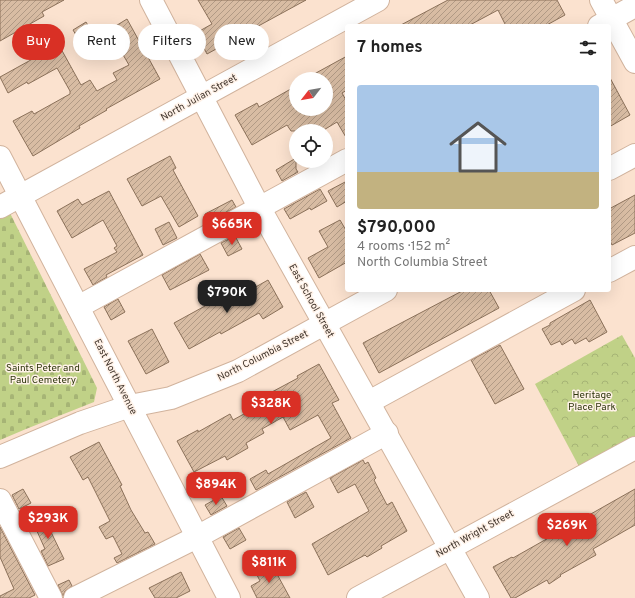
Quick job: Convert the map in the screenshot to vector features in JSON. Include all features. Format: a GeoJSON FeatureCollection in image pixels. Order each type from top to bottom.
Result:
{"type":"FeatureCollection","features":[{"type":"Feature","properties":{"kind":"street","name":"East School Street"},"geometry":{"type":"LineString","coordinates":[[151,0],[260,207],[478,598]]}},
{"type":"Feature","properties":{"kind":"street","name":"North Julian Street"},"geometry":{"type":"LineString","coordinates":[[0,207],[378,0]]}},
{"type":"Feature","properties":{"kind":"street"},"geometry":{"type":"LineString","coordinates":[[601,0],[605,23],[635,6]]}},
{"type":"Feature","properties":{"kind":"street"},"geometry":{"type":"LineString","coordinates":[[611,31],[635,62]]}},
{"type":"Feature","properties":{"kind":"street"},"geometry":{"type":"LineString","coordinates":[[611,167],[635,154]]}},
{"type":"Feature","properties":{"kind":"street","name":"East North Avenue"},"geometry":{"type":"LineString","coordinates":[[0,157],[229,598]]}},
{"type":"Feature","properties":{"kind":"street"},"geometry":{"type":"LineString","coordinates":[[78,307],[345,161]]}},
{"type":"Feature","properties":{"kind":"street"},"geometry":{"type":"LineString","coordinates":[[611,270],[635,256]]}},
{"type":"Feature","properties":{"kind":"street","name":"North Columbia Street"},"geometry":{"type":"LineString","coordinates":[[0,457],[80,423],[130,406],[171,398],[238,371],[382,292]]}},
{"type":"Feature","properties":{"kind":"street"},"geometry":{"type":"LineString","coordinates":[[369,402],[570,292]]}},
{"type":"Feature","properties":{"kind":"street"},"geometry":{"type":"LineString","coordinates":[[75,598],[197,537],[387,433]]}},
{"type":"Feature","properties":{"kind":"street","name":"North Wright Street"},"geometry":{"type":"LineString","coordinates":[[358,598],[635,448]]}},
{"type":"Feature","properties":{"kind":"street"},"geometry":{"type":"LineString","coordinates":[[0,500],[51,598]]}},
{"type":"Feature","properties":{"kind":"green space","name":"Saints Peter and Paul Cemetery"},"geometry":{"type":"Polygon","coordinates":[[[0,197],[9,211],[97,388],[94,402],[0,440],[0,197]]]}},
{"type":"Feature","properties":{"kind":"green space","name":"Heritage Place Park"},"geometry":{"type":"Polygon","coordinates":[[[622,335],[635,358],[635,443],[582,472],[535,384],[622,335]]]}},
{"type":"Feature","properties":{"kind":"building"},"geometry":{"type":"Polygon","coordinates":[[[0,0],[64,0],[42,12],[44,16],[30,24],[12,24],[12,34],[0,41],[0,0]]]}},
{"type":"Feature","properties":{"kind":"building"},"geometry":{"type":"Polygon","coordinates":[[[198,0],[306,0],[262,24],[214,24],[214,50],[207,54],[206,27],[212,24],[198,0]]]}},
{"type":"Feature","properties":{"kind":"building"},"geometry":{"type":"Polygon","coordinates":[[[448,0],[557,0],[565,15],[549,24],[505,24],[498,10],[472,24],[403,24],[448,0]]]}},
{"type":"Feature","properties":{"kind":"building"},"geometry":{"type":"Polygon","coordinates":[[[127,19],[130,24],[119,24],[127,19]]]}},
{"type":"Feature","properties":{"kind":"building"},"geometry":{"type":"Polygon","coordinates":[[[130,24],[138,39],[138,60],[150,60],[160,79],[106,109],[107,110],[79,126],[80,128],[33,156],[13,121],[32,111],[34,114],[70,94],[70,91],[57,68],[8,93],[0,77],[31,60],[65,60],[65,56],[81,85],[90,80],[97,91],[117,80],[113,73],[129,65],[126,60],[130,60],[130,24]]]}},
{"type":"Feature","properties":{"kind":"building"},"geometry":{"type":"Polygon","coordinates":[[[345,57],[345,91],[342,93],[345,98],[345,136],[337,122],[333,124],[289,124],[289,128],[287,125],[252,145],[235,115],[257,103],[259,107],[289,90],[289,116],[333,116],[333,72],[318,72],[345,57]]]}},
{"type":"Feature","properties":{"kind":"building"},"geometry":{"type":"Polygon","coordinates":[[[611,80],[630,115],[611,126],[611,80]]]}},
{"type":"Feature","properties":{"kind":"building"},"geometry":{"type":"Polygon","coordinates":[[[170,156],[176,168],[173,170],[198,216],[179,227],[161,196],[142,206],[127,179],[170,156]]]}},
{"type":"Feature","properties":{"kind":"building"},"geometry":{"type":"Polygon","coordinates":[[[289,162],[289,168],[296,168],[298,172],[282,181],[276,170],[289,162]]]}},
{"type":"Feature","properties":{"kind":"building"},"geometry":{"type":"Polygon","coordinates":[[[345,182],[345,202],[337,207],[328,191],[345,182]]]}},
{"type":"Feature","properties":{"kind":"building"},"geometry":{"type":"Polygon","coordinates":[[[320,189],[327,201],[290,219],[284,209],[320,189]]]}},
{"type":"Feature","properties":{"kind":"building"},"geometry":{"type":"Polygon","coordinates":[[[109,191],[143,255],[106,275],[107,277],[93,285],[84,269],[117,252],[114,248],[117,246],[103,220],[72,238],[57,211],[78,199],[82,205],[109,191]]]}},
{"type":"Feature","properties":{"kind":"building"},"geometry":{"type":"Polygon","coordinates":[[[635,195],[635,233],[612,245],[611,243],[611,208],[635,195]]]}},
{"type":"Feature","properties":{"kind":"building"},"geometry":{"type":"Polygon","coordinates":[[[232,200],[236,207],[209,221],[205,214],[232,200]]]}},
{"type":"Feature","properties":{"kind":"building"},"geometry":{"type":"Polygon","coordinates":[[[340,220],[345,229],[345,263],[319,278],[308,258],[328,247],[319,231],[340,220]]]}},
{"type":"Feature","properties":{"kind":"building"},"geometry":{"type":"Polygon","coordinates":[[[169,222],[177,238],[163,245],[155,229],[169,222]]]}},
{"type":"Feature","properties":{"kind":"building"},"geometry":{"type":"Polygon","coordinates":[[[235,236],[242,249],[228,256],[221,243],[235,236]]]}},
{"type":"Feature","properties":{"kind":"building"},"geometry":{"type":"Polygon","coordinates":[[[200,254],[209,270],[170,290],[162,275],[200,254]]]}},
{"type":"Feature","properties":{"kind":"building"},"geometry":{"type":"Polygon","coordinates":[[[268,280],[283,307],[263,319],[259,313],[221,334],[220,332],[189,349],[174,323],[205,306],[203,303],[223,292],[229,302],[268,280]]]}},
{"type":"Feature","properties":{"kind":"building"},"geometry":{"type":"Polygon","coordinates":[[[460,292],[490,292],[499,308],[379,373],[363,343],[460,292]]]}},
{"type":"Feature","properties":{"kind":"building"},"geometry":{"type":"Polygon","coordinates":[[[118,299],[125,312],[111,320],[104,307],[118,299]]]}},
{"type":"Feature","properties":{"kind":"building"},"geometry":{"type":"Polygon","coordinates":[[[590,300],[607,332],[589,342],[586,338],[575,344],[572,339],[562,345],[560,341],[551,345],[542,329],[590,300]]]}},
{"type":"Feature","properties":{"kind":"building"},"geometry":{"type":"Polygon","coordinates":[[[152,329],[169,362],[146,374],[128,341],[152,329]]]}},
{"type":"Feature","properties":{"kind":"building"},"geometry":{"type":"Polygon","coordinates":[[[500,345],[524,389],[495,404],[471,360],[500,345]]]}},
{"type":"Feature","properties":{"kind":"building"},"geometry":{"type":"Polygon","coordinates":[[[319,364],[339,400],[332,403],[351,438],[256,490],[250,479],[266,470],[268,474],[331,438],[318,415],[290,430],[283,417],[262,429],[264,433],[246,443],[248,448],[227,460],[225,456],[194,472],[177,441],[198,430],[198,432],[230,414],[233,420],[273,398],[270,393],[298,378],[297,376],[319,364]]]}},
{"type":"Feature","properties":{"kind":"building"},"geometry":{"type":"Polygon","coordinates":[[[99,442],[122,485],[120,486],[131,510],[145,533],[148,532],[155,544],[117,563],[114,558],[122,554],[113,536],[106,539],[99,527],[110,521],[88,477],[83,480],[70,457],[99,442]]]}},
{"type":"Feature","properties":{"kind":"building"},"geometry":{"type":"Polygon","coordinates":[[[363,460],[365,464],[368,462],[376,478],[374,480],[387,505],[392,502],[407,531],[381,546],[382,548],[367,557],[365,555],[328,575],[312,544],[369,511],[355,484],[338,493],[330,478],[363,460]]]}},
{"type":"Feature","properties":{"kind":"building"},"geometry":{"type":"Polygon","coordinates":[[[23,489],[31,503],[19,509],[12,495],[23,489]]]}},
{"type":"Feature","properties":{"kind":"building"},"geometry":{"type":"Polygon","coordinates":[[[635,489],[635,525],[593,549],[596,555],[560,575],[561,576],[549,584],[547,580],[515,598],[511,598],[493,567],[512,557],[513,558],[635,489]]]}},
{"type":"Feature","properties":{"kind":"building"},"geometry":{"type":"Polygon","coordinates":[[[306,492],[314,507],[295,518],[287,502],[306,492]]]}},
{"type":"Feature","properties":{"kind":"building"},"geometry":{"type":"Polygon","coordinates":[[[221,496],[227,506],[211,515],[205,505],[221,496]]]}},
{"type":"Feature","properties":{"kind":"building"},"geometry":{"type":"Polygon","coordinates":[[[47,513],[55,531],[51,532],[64,559],[48,566],[41,551],[45,549],[32,520],[47,513]]]}},
{"type":"Feature","properties":{"kind":"building"},"geometry":{"type":"Polygon","coordinates":[[[0,527],[35,595],[29,598],[0,598],[0,596],[14,589],[0,557],[0,527]]]}},
{"type":"Feature","properties":{"kind":"building"},"geometry":{"type":"Polygon","coordinates":[[[239,528],[246,540],[230,549],[223,537],[239,528]]]}},
{"type":"Feature","properties":{"kind":"building"},"geometry":{"type":"Polygon","coordinates":[[[271,563],[290,598],[257,598],[251,586],[260,581],[255,571],[271,563]]]}},
{"type":"Feature","properties":{"kind":"building"},"geometry":{"type":"Polygon","coordinates":[[[181,572],[190,591],[176,598],[155,598],[149,588],[181,572]]]}},
{"type":"Feature","properties":{"kind":"building"},"geometry":{"type":"Polygon","coordinates":[[[69,580],[72,586],[65,591],[63,596],[58,585],[69,580]]]}}]}
